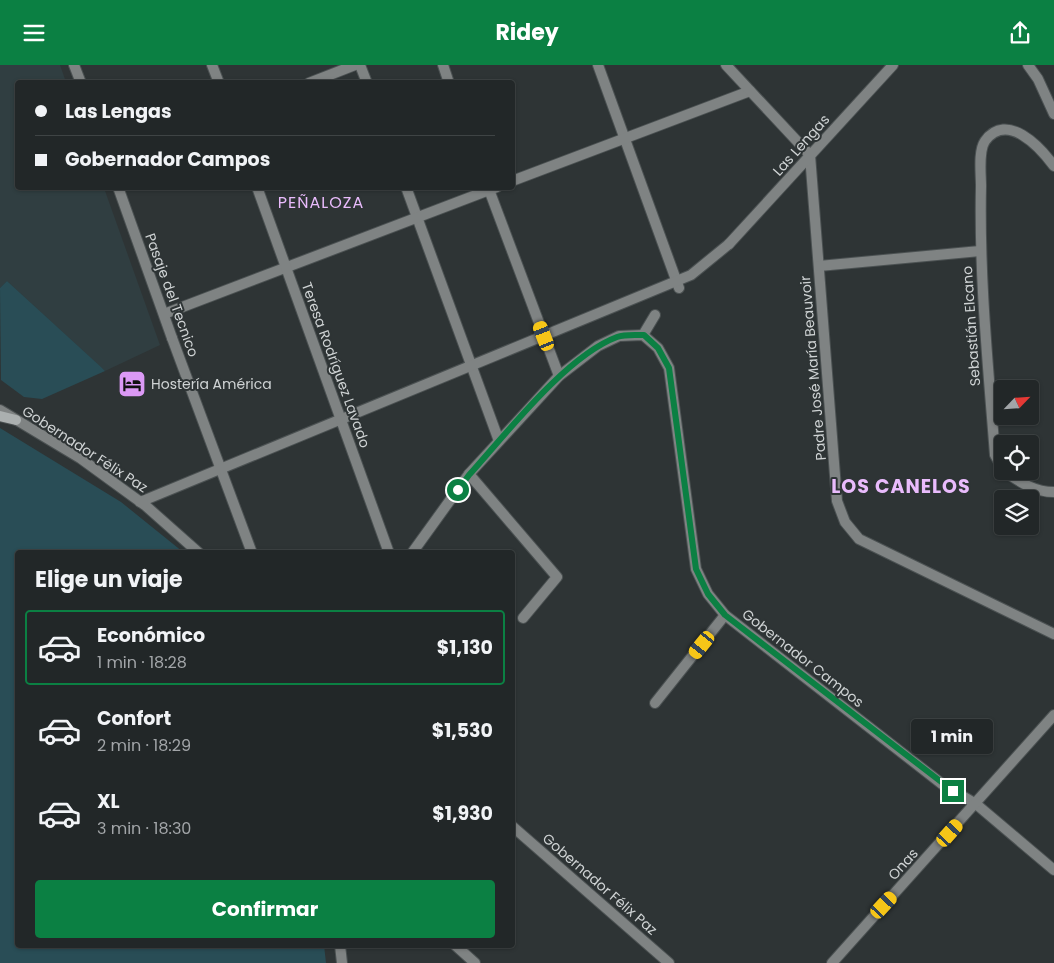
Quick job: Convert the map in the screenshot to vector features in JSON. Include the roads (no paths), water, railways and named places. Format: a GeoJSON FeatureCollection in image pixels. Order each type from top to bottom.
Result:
{"type":"FeatureCollection","features":[{"type":"Feature","properties":{"kind":"main road"},"geometry":{"type":"LineString","coordinates":[[0,416],[16,420]]}},
{"type":"Feature","properties":{"kind":"street"},"geometry":{"type":"LineString","coordinates":[[74,65],[80,80]]}},
{"type":"Feature","properties":{"kind":"street"},"geometry":{"type":"LineString","coordinates":[[212,65],[218,80]]}},
{"type":"Feature","properties":{"kind":"street"},"geometry":{"type":"LineString","coordinates":[[318,80],[355,65]]}},
{"type":"Feature","properties":{"kind":"street"},"geometry":{"type":"LineString","coordinates":[[360,65],[366,80]]}},
{"type":"Feature","properties":{"kind":"street"},"geometry":{"type":"LineString","coordinates":[[443,65],[448,80]]}},
{"type":"Feature","properties":{"kind":"street"},"geometry":{"type":"LineString","coordinates":[[598,65],[678,285]]}},
{"type":"Feature","properties":{"kind":"street"},"geometry":{"type":"LineString","coordinates":[[726,65],[810,155]]}},
{"type":"Feature","properties":{"kind":"street","name":"Las Lengas"},"geometry":{"type":"LineString","coordinates":[[140,502],[472,365],[678,285],[729,244],[893,65]]}},
{"type":"Feature","properties":{"kind":"street"},"geometry":{"type":"LineString","coordinates":[[1028,65],[1038,79],[1054,114]]}},
{"type":"Feature","properties":{"kind":"street"},"geometry":{"type":"LineString","coordinates":[[515,180],[750,91]]}},
{"type":"Feature","properties":{"kind":"street"},"geometry":{"type":"LineString","coordinates":[[980,251],[984,142],[997,131],[1012,130],[1032,141],[1054,166]]}},
{"type":"Feature","properties":{"kind":"street","name":"Padre José María Beauvoir"},"geometry":{"type":"LineString","coordinates":[[810,155],[838,501],[845,522],[859,539],[1054,634]]}},
{"type":"Feature","properties":{"kind":"street","name":"Pasaje del Tecnico"},"geometry":{"type":"LineString","coordinates":[[119,190],[251,550]]}},
{"type":"Feature","properties":{"kind":"street","name":"Teresa Rodríguez Lavado"},"geometry":{"type":"LineString","coordinates":[[258,190],[388,550]]}},
{"type":"Feature","properties":{"kind":"street"},"geometry":{"type":"LineString","coordinates":[[407,190],[499,441]]}},
{"type":"Feature","properties":{"kind":"street"},"geometry":{"type":"LineString","coordinates":[[164,314],[487,190]]}},
{"type":"Feature","properties":{"kind":"street"},"geometry":{"type":"LineString","coordinates":[[493,190],[559,376]]}},
{"type":"Feature","properties":{"kind":"street","name":"Sebastián Elcano"},"geometry":{"type":"LineString","coordinates":[[819,266],[980,251],[994,441]]}},
{"type":"Feature","properties":{"kind":"street"},"geometry":{"type":"LineString","coordinates":[[414,550],[469,475],[559,376],[598,346],[619,336],[644,335],[655,315]]}},
{"type":"Feature","properties":{"kind":"street","name":"Gobernador Campos"},"geometry":{"type":"LineString","coordinates":[[644,335],[658,348],[669,368],[696,569],[708,594],[725,615],[942,784],[976,804],[1054,870]]}},
{"type":"Feature","properties":{"kind":"street","name":"Gobernador Félix Paz"},"geometry":{"type":"LineString","coordinates":[[0,410],[80,459],[140,502],[196,550]]}},
{"type":"Feature","properties":{"kind":"street"},"geometry":{"type":"LineString","coordinates":[[469,475],[557,577],[523,618]]}},
{"type":"Feature","properties":{"kind":"street","name":"Sebastián Elcano"},"geometry":{"type":"LineString","coordinates":[[1017,480],[1026,486],[1043,492],[1054,492]]}},
{"type":"Feature","properties":{"kind":"street"},"geometry":{"type":"LineString","coordinates":[[655,703],[725,615]]}},
{"type":"Feature","properties":{"kind":"street","name":"Onas"},"geometry":{"type":"LineString","coordinates":[[832,963],[1054,715]]}},
{"type":"Feature","properties":{"kind":"street","name":"Gobernador Félix Paz"},"geometry":{"type":"LineString","coordinates":[[515,829],[669,963]]}},
{"type":"Feature","properties":{"kind":"street"},"geometry":{"type":"LineString","coordinates":[[340,948],[342,963]]}},
{"type":"Feature","properties":{"kind":"street"},"geometry":{"type":"LineString","coordinates":[[458,948],[475,963]]}},
{"type":"Feature","properties":{"kind":"place","name":"Hostería América"},"geometry":{"type":"Point","coordinates":[132,384]}},
{"type":"Feature","properties":{"kind":"district","name":"PEÑALOZA"},"geometry":{"type":"Point","coordinates":[321,202]}},
{"type":"Feature","properties":{"kind":"district","name":"LOS CANELOS"},"geometry":{"type":"Point","coordinates":[901,486]}}]}
